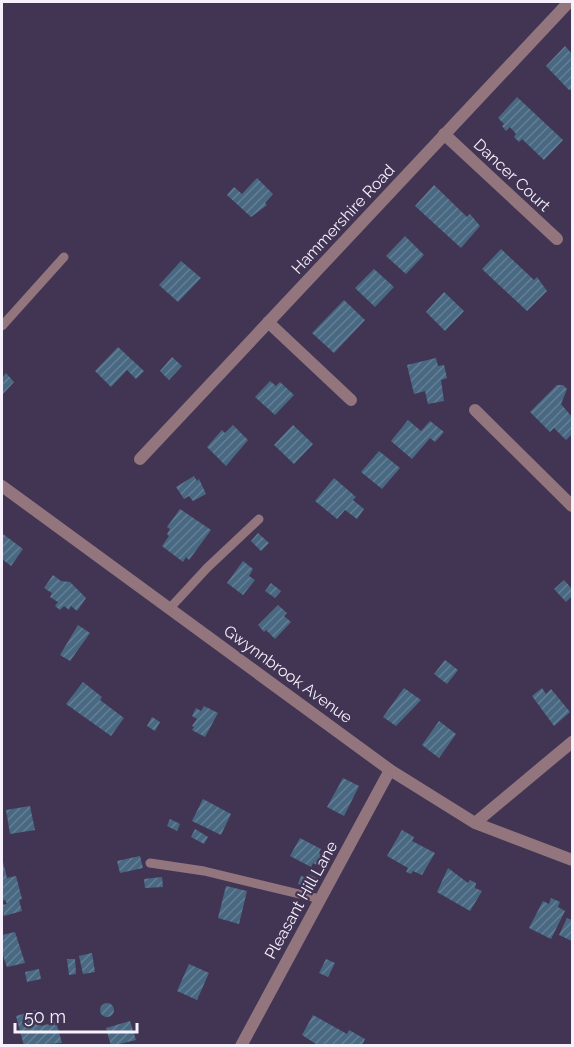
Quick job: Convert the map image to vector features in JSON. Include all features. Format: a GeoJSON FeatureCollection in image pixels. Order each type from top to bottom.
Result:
{"type":"FeatureCollection","features":[{"type":"Feature","properties":{"kind":"street","name":"Hammershire Road"},"geometry":{"type":"LineString","coordinates":[[140,459],[569,2]]}},
{"type":"Feature","properties":{"kind":"street","name":"Dancer Court"},"geometry":{"type":"LineString","coordinates":[[444,135],[557,239]]}},
{"type":"Feature","properties":{"kind":"street"},"geometry":{"type":"LineString","coordinates":[[268,322],[351,400]]}},
{"type":"Feature","properties":{"kind":"street"},"geometry":{"type":"LineString","coordinates":[[475,410],[573,506]]}},
{"type":"Feature","properties":{"kind":"street","name":"Gwynnbrook Avenue"},"geometry":{"type":"LineString","coordinates":[[2,486],[390,770],[475,824],[573,860]]}},
{"type":"Feature","properties":{"kind":"street"},"geometry":{"type":"LineString","coordinates":[[475,824],[573,742]]}},
{"type":"Feature","properties":{"kind":"street","name":"Pleasant Hill Lane"},"geometry":{"type":"LineString","coordinates":[[241,1046],[390,770]]}},
{"type":"Feature","properties":{"kind":"lane"},"geometry":{"type":"LineString","coordinates":[[2,326],[64,258]]}},
{"type":"Feature","properties":{"kind":"lane"},"geometry":{"type":"LineString","coordinates":[[170,609],[207,568],[259,519]]}},
{"type":"Feature","properties":{"kind":"lane"},"geometry":{"type":"LineString","coordinates":[[150,863],[204,871],[320,899]]}},
{"type":"Feature","properties":{"kind":"building"},"geometry":{"type":"Polygon","coordinates":[[[565,46],[572,54],[572,90],[569,90],[546,66],[565,46]]]}},
{"type":"Feature","properties":{"kind":"building"},"geometry":{"type":"Polygon","coordinates":[[[517,97],[563,140],[544,160],[522,139],[519,142],[510,127],[506,131],[502,126],[504,124],[498,118],[517,97]]]}},
{"type":"Feature","properties":{"kind":"building"},"geometry":{"type":"Polygon","coordinates":[[[257,178],[273,194],[265,203],[267,205],[251,217],[227,195],[234,187],[242,194],[257,178]]]}},
{"type":"Feature","properties":{"kind":"building"},"geometry":{"type":"Polygon","coordinates":[[[434,185],[467,217],[470,214],[480,226],[461,248],[415,206],[434,185]]]}},
{"type":"Feature","properties":{"kind":"building"},"geometry":{"type":"Polygon","coordinates":[[[405,236],[424,255],[406,274],[386,256],[405,236]]]}},
{"type":"Feature","properties":{"kind":"building"},"geometry":{"type":"Polygon","coordinates":[[[501,249],[534,280],[537,277],[547,291],[527,311],[482,269],[501,249]]]}},
{"type":"Feature","properties":{"kind":"building"},"geometry":{"type":"Polygon","coordinates":[[[181,261],[201,278],[178,302],[159,285],[181,261]]]}},
{"type":"Feature","properties":{"kind":"building"},"geometry":{"type":"Polygon","coordinates":[[[374,269],[394,287],[375,307],[355,288],[374,269]]]}},
{"type":"Feature","properties":{"kind":"building"},"geometry":{"type":"Polygon","coordinates":[[[444,292],[464,311],[445,331],[426,312],[444,292]]]}},
{"type":"Feature","properties":{"kind":"building"},"geometry":{"type":"Polygon","coordinates":[[[344,300],[365,320],[334,353],[312,333],[344,300]]]}},
{"type":"Feature","properties":{"kind":"building"},"geometry":{"type":"Polygon","coordinates":[[[118,347],[144,371],[136,379],[127,370],[111,387],[95,371],[118,347]]]}},
{"type":"Feature","properties":{"kind":"building"},"geometry":{"type":"Polygon","coordinates":[[[172,357],[182,366],[169,380],[160,371],[172,357]]]}},
{"type":"Feature","properties":{"kind":"building"},"geometry":{"type":"Polygon","coordinates":[[[436,358],[438,366],[444,365],[447,378],[441,380],[444,401],[428,404],[425,391],[414,394],[407,365],[436,358]]]}},
{"type":"Feature","properties":{"kind":"building"},"geometry":{"type":"Polygon","coordinates":[[[6,373],[14,382],[2,395],[2,378],[6,373]]]}},
{"type":"Feature","properties":{"kind":"building"},"geometry":{"type":"Polygon","coordinates":[[[270,381],[276,386],[280,382],[294,395],[275,415],[255,397],[270,381]]]}},
{"type":"Feature","properties":{"kind":"building"},"geometry":{"type":"Polygon","coordinates":[[[557,385],[563,385],[567,389],[561,404],[572,417],[572,434],[566,440],[554,428],[550,432],[530,412],[557,385]]]}},
{"type":"Feature","properties":{"kind":"building"},"geometry":{"type":"Polygon","coordinates":[[[408,420],[421,431],[430,421],[444,432],[435,442],[430,438],[412,459],[391,441],[408,420]]]}},
{"type":"Feature","properties":{"kind":"building"},"geometry":{"type":"Polygon","coordinates":[[[233,425],[248,440],[226,466],[207,447],[222,430],[225,433],[233,425]]]}},
{"type":"Feature","properties":{"kind":"building"},"geometry":{"type":"Polygon","coordinates":[[[293,425],[313,444],[294,464],[274,445],[293,425]]]}},
{"type":"Feature","properties":{"kind":"building"},"geometry":{"type":"Polygon","coordinates":[[[379,451],[400,468],[382,489],[361,472],[379,451]]]}},
{"type":"Feature","properties":{"kind":"building"},"geometry":{"type":"Polygon","coordinates":[[[194,476],[197,481],[199,479],[206,494],[193,501],[189,496],[184,499],[176,487],[194,476]]]}},
{"type":"Feature","properties":{"kind":"building"},"geometry":{"type":"Polygon","coordinates":[[[334,478],[356,497],[353,500],[364,509],[357,519],[345,510],[337,519],[315,501],[334,478]]]}},
{"type":"Feature","properties":{"kind":"building"},"geometry":{"type":"Polygon","coordinates":[[[180,509],[211,530],[189,560],[186,557],[183,562],[162,546],[169,536],[167,534],[170,529],[167,527],[180,509]]]}},
{"type":"Feature","properties":{"kind":"building"},"geometry":{"type":"Polygon","coordinates":[[[258,533],[269,543],[261,551],[251,541],[258,533]]]}},
{"type":"Feature","properties":{"kind":"building"},"geometry":{"type":"Polygon","coordinates":[[[3,534],[23,549],[11,566],[2,559],[3,534]]]}},
{"type":"Feature","properties":{"kind":"building"},"geometry":{"type":"Polygon","coordinates":[[[243,561],[253,569],[249,576],[255,580],[243,595],[227,583],[243,561]]]}},
{"type":"Feature","properties":{"kind":"building"},"geometry":{"type":"Polygon","coordinates":[[[53,575],[61,581],[70,582],[86,598],[77,611],[71,606],[69,610],[64,606],[60,610],[55,606],[58,602],[50,597],[52,593],[44,588],[53,575]]]}},
{"type":"Feature","properties":{"kind":"building"},"geometry":{"type":"Polygon","coordinates":[[[564,580],[572,589],[572,596],[566,602],[554,589],[564,580]]]}},
{"type":"Feature","properties":{"kind":"building"},"geometry":{"type":"Polygon","coordinates":[[[271,583],[281,591],[275,598],[265,591],[271,583]]]}},
{"type":"Feature","properties":{"kind":"building"},"geometry":{"type":"Polygon","coordinates":[[[278,605],[287,613],[284,616],[291,622],[275,639],[258,625],[278,605]]]}},
{"type":"Feature","properties":{"kind":"building"},"geometry":{"type":"Polygon","coordinates":[[[78,625],[90,633],[70,661],[60,655],[78,625]]]}},
{"type":"Feature","properties":{"kind":"building"},"geometry":{"type":"Polygon","coordinates":[[[445,660],[458,670],[447,684],[434,674],[445,660]]]}},
{"type":"Feature","properties":{"kind":"building"},"geometry":{"type":"Polygon","coordinates":[[[83,682],[102,697],[100,700],[124,718],[111,736],[66,704],[83,682]]]}},
{"type":"Feature","properties":{"kind":"building"},"geometry":{"type":"Polygon","coordinates":[[[404,688],[421,700],[396,726],[383,717],[404,688]]]}},
{"type":"Feature","properties":{"kind":"building"},"geometry":{"type":"Polygon","coordinates":[[[542,688],[546,694],[551,689],[570,712],[554,726],[532,696],[542,688]]]}},
{"type":"Feature","properties":{"kind":"building"},"geometry":{"type":"Polygon","coordinates":[[[204,706],[218,713],[205,737],[192,730],[197,719],[192,716],[196,708],[201,711],[204,706]]]}},
{"type":"Feature","properties":{"kind":"building"},"geometry":{"type":"Polygon","coordinates":[[[152,717],[160,722],[155,731],[147,726],[152,717]]]}},
{"type":"Feature","properties":{"kind":"building"},"geometry":{"type":"Polygon","coordinates":[[[439,721],[456,734],[439,758],[422,745],[439,721]]]}},
{"type":"Feature","properties":{"kind":"building"},"geometry":{"type":"Polygon","coordinates":[[[343,778],[359,786],[344,816],[327,807],[343,778]]]}},
{"type":"Feature","properties":{"kind":"building"},"geometry":{"type":"Polygon","coordinates":[[[203,799],[231,814],[221,835],[192,821],[203,799]]]}},
{"type":"Feature","properties":{"kind":"building"},"geometry":{"type":"Polygon","coordinates":[[[30,806],[35,830],[10,834],[6,810],[30,806]]]}},
{"type":"Feature","properties":{"kind":"building"},"geometry":{"type":"Polygon","coordinates":[[[170,819],[180,824],[177,831],[167,826],[170,819]]]}},
{"type":"Feature","properties":{"kind":"building"},"geometry":{"type":"Polygon","coordinates":[[[195,829],[208,837],[204,844],[191,837],[195,829]]]}},
{"type":"Feature","properties":{"kind":"building"},"geometry":{"type":"Polygon","coordinates":[[[402,830],[414,837],[412,841],[435,853],[422,875],[413,871],[411,874],[406,872],[408,868],[387,856],[402,830]]]}},
{"type":"Feature","properties":{"kind":"building"},"geometry":{"type":"Polygon","coordinates":[[[300,838],[321,849],[319,853],[331,860],[326,870],[313,863],[311,867],[290,856],[300,838]]]}},
{"type":"Feature","properties":{"kind":"building"},"geometry":{"type":"Polygon","coordinates":[[[140,856],[143,868],[120,873],[117,861],[140,856]]]}},
{"type":"Feature","properties":{"kind":"building"},"geometry":{"type":"Polygon","coordinates":[[[2,858],[7,878],[16,876],[22,899],[19,900],[22,911],[4,916],[2,905],[7,904],[5,900],[2,901],[2,858]]]}},
{"type":"Feature","properties":{"kind":"building"},"geometry":{"type":"Polygon","coordinates":[[[448,868],[468,883],[470,880],[476,883],[475,888],[482,891],[470,911],[437,892],[448,868]]]}},
{"type":"Feature","properties":{"kind":"building"},"geometry":{"type":"Polygon","coordinates":[[[308,874],[317,878],[313,890],[298,884],[301,876],[307,878],[308,874]]]}},
{"type":"Feature","properties":{"kind":"building"},"geometry":{"type":"Polygon","coordinates":[[[162,877],[163,887],[145,888],[144,879],[162,877]]]}},
{"type":"Feature","properties":{"kind":"building"},"geometry":{"type":"Polygon","coordinates":[[[226,886],[247,891],[239,924],[218,918],[226,886]]]}},
{"type":"Feature","properties":{"kind":"building"},"geometry":{"type":"Polygon","coordinates":[[[551,898],[560,902],[558,907],[565,911],[551,939],[529,928],[543,901],[549,904],[551,898]]]}},
{"type":"Feature","properties":{"kind":"building"},"geometry":{"type":"Polygon","coordinates":[[[567,918],[572,920],[572,941],[559,935],[567,918]]]}},
{"type":"Feature","properties":{"kind":"building"},"geometry":{"type":"Polygon","coordinates":[[[15,932],[25,963],[7,967],[2,953],[2,935],[15,932]]]}},
{"type":"Feature","properties":{"kind":"building"},"geometry":{"type":"Polygon","coordinates":[[[92,953],[95,972],[83,974],[79,956],[92,953]]]}},
{"type":"Feature","properties":{"kind":"building"},"geometry":{"type":"Polygon","coordinates":[[[67,959],[75,959],[76,974],[69,975],[67,959]]]}},
{"type":"Feature","properties":{"kind":"building"},"geometry":{"type":"Polygon","coordinates":[[[326,959],[335,963],[328,977],[319,973],[326,959]]]}},
{"type":"Feature","properties":{"kind":"building"},"geometry":{"type":"Polygon","coordinates":[[[189,964],[209,973],[197,1000],[177,991],[189,964]]]}},
{"type":"Feature","properties":{"kind":"building"},"geometry":{"type":"Polygon","coordinates":[[[39,969],[41,979],[27,982],[25,972],[39,969]]]}},
{"type":"Feature","properties":{"kind":"building"},"geometry":{"type":"Polygon","coordinates":[[[104,1003],[110,1003],[114,1010],[110,1017],[104,1017],[100,1013],[100,1007],[104,1003]]]}},
{"type":"Feature","properties":{"kind":"building"},"geometry":{"type":"Polygon","coordinates":[[[36,1010],[41,1026],[56,1022],[62,1043],[24,1046],[16,1016],[36,1010]]]}},
{"type":"Feature","properties":{"kind":"building"},"geometry":{"type":"Polygon","coordinates":[[[313,1015],[347,1034],[349,1030],[365,1039],[362,1046],[319,1046],[302,1035],[313,1015]]]}},
{"type":"Feature","properties":{"kind":"building"},"geometry":{"type":"Polygon","coordinates":[[[130,1021],[136,1040],[111,1046],[106,1028],[130,1021]]]}}]}
